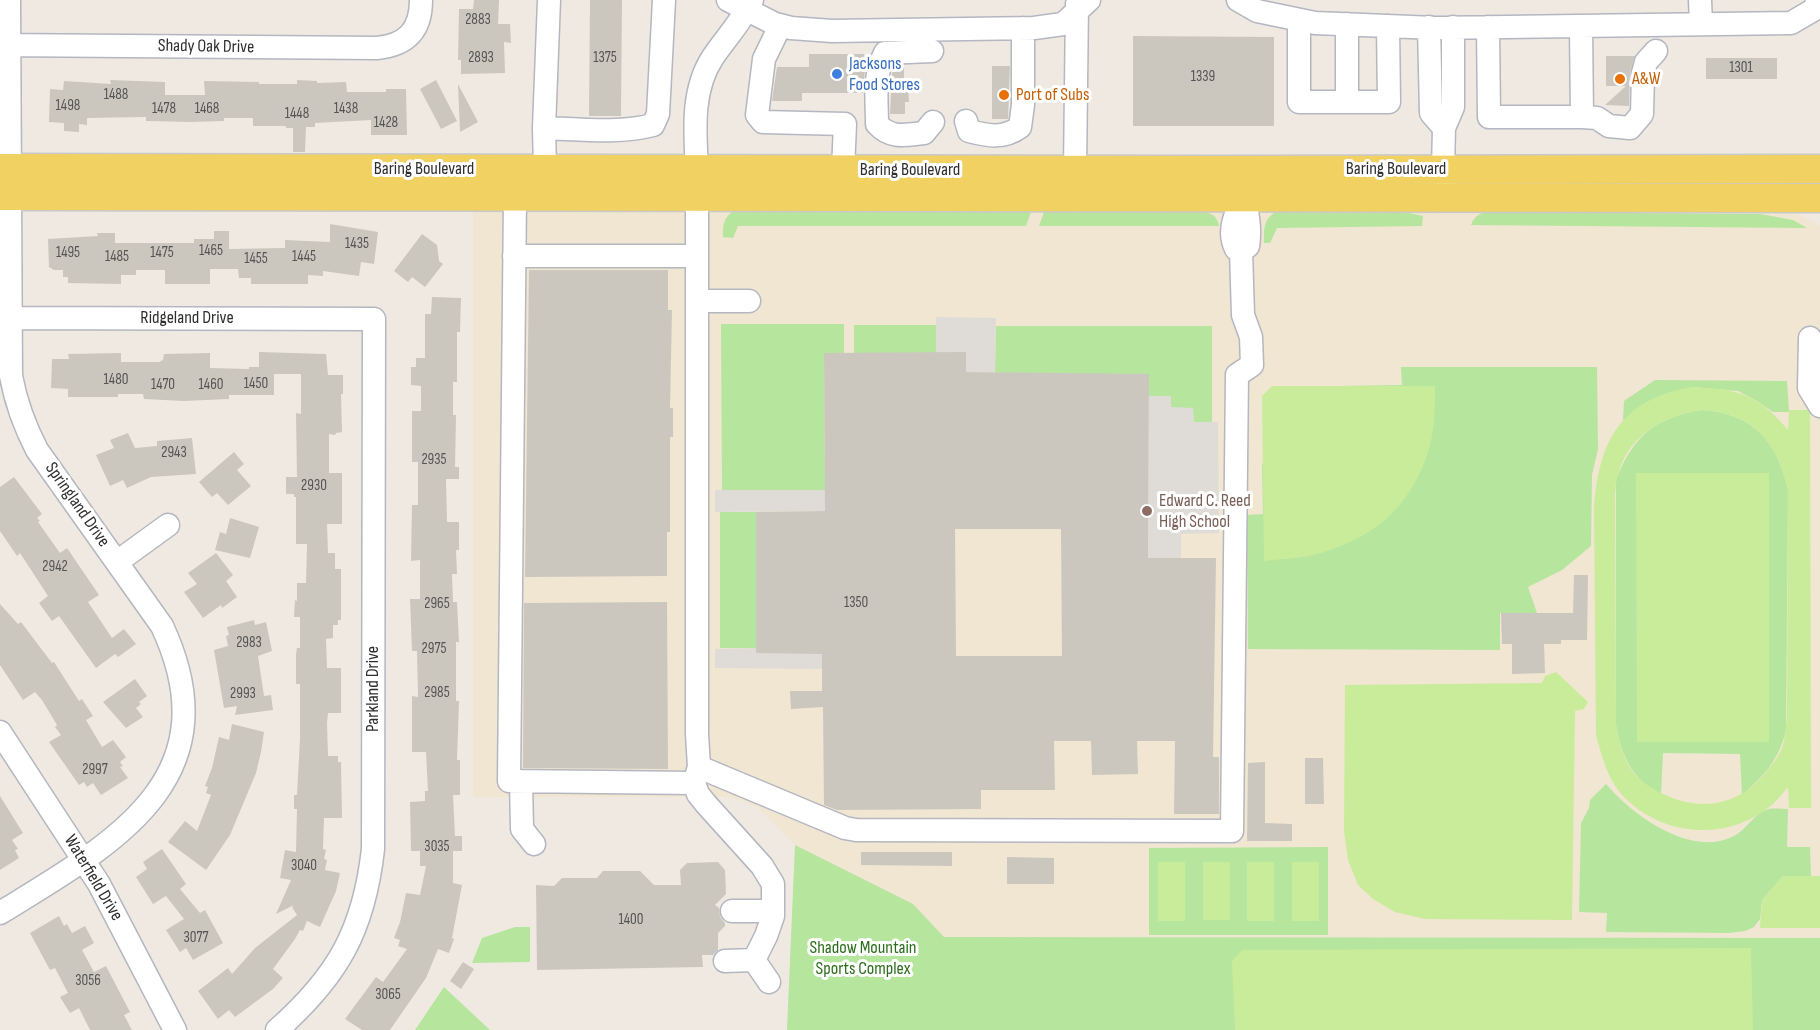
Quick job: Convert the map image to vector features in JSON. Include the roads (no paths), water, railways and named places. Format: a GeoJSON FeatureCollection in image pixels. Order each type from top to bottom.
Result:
{"type":"FeatureCollection","features":[{"type":"Feature","properties":{"kind":"main road","name":"Baring Boulevard"},"geometry":{"type":"LineString","coordinates":[[6,182],[545,169],[1243,170],[1816,167]]}},
{"type":"Feature","properties":{"kind":"main road"},"geometry":{"type":"LineString","coordinates":[[697,170],[697,198]]}},
{"type":"Feature","properties":{"kind":"main road","name":"Baring Boulevard"},"geometry":{"type":"LineString","coordinates":[[6,182],[515,198],[1820,198]]}},
{"type":"Feature","properties":{"kind":"main road"},"geometry":{"type":"LineString","coordinates":[[1784,198],[1820,218]]}},
{"type":"Feature","properties":{"kind":"street","name":"Springland Drive"},"geometry":{"type":"LineString","coordinates":[[0,913],[85,860],[136,819],[154,798],[168,775],[177,752],[182,726],[183,700],[181,676],[174,651],[162,626],[37,450],[24,426],[16,403],[5,318],[5,45],[9,0]]}},
{"type":"Feature","properties":{"kind":"street","name":"Shady Oak Drive"},"geometry":{"type":"LineString","coordinates":[[5,45],[377,48],[395,46],[409,36],[417,22],[421,0]]}},
{"type":"Feature","properties":{"kind":"street"},"geometry":{"type":"LineString","coordinates":[[545,169],[544,128],[549,0]]}},
{"type":"Feature","properties":{"kind":"street"},"geometry":{"type":"LineString","coordinates":[[544,128],[639,129],[652,125],[658,114],[664,0]]}},
{"type":"Feature","properties":{"kind":"street"},"geometry":{"type":"LineString","coordinates":[[1238,0],[1257,12],[1299,21],[1429,27],[1791,23],[1815,9],[1817,0]]}},
{"type":"Feature","properties":{"kind":"street"},"geometry":{"type":"LineString","coordinates":[[1700,0],[1701,24]]}},
{"type":"Feature","properties":{"kind":"street"},"geometry":{"type":"LineString","coordinates":[[697,170],[697,104],[701,83],[742,3],[780,26],[832,31],[1023,28],[1063,24],[1081,4]]}},
{"type":"Feature","properties":{"kind":"street"},"geometry":{"type":"LineString","coordinates":[[1075,170],[1081,4]]}},
{"type":"Feature","properties":{"kind":"street"},"geometry":{"type":"LineString","coordinates":[[1299,21],[1299,102],[1389,102],[1388,26]]}},
{"type":"Feature","properties":{"kind":"street"},"geometry":{"type":"LineString","coordinates":[[1347,24],[1347,102]]}},
{"type":"Feature","properties":{"kind":"street"},"geometry":{"type":"LineString","coordinates":[[780,26],[764,59],[757,115],[763,122],[845,124],[843,170]]}},
{"type":"Feature","properties":{"kind":"street"},"geometry":{"type":"LineString","coordinates":[[1429,27],[1431,112],[1443,128]]}},
{"type":"Feature","properties":{"kind":"street"},"geometry":{"type":"LineString","coordinates":[[1447,198],[1443,169],[1443,128],[1453,107],[1453,27]]}},
{"type":"Feature","properties":{"kind":"street"},"geometry":{"type":"LineString","coordinates":[[1488,27],[1489,117],[1597,118],[1609,126],[1630,128],[1642,114],[1643,73],[1646,62],[1656,51]]}},
{"type":"Feature","properties":{"kind":"street"},"geometry":{"type":"LineString","coordinates":[[1581,27],[1582,117]]}},
{"type":"Feature","properties":{"kind":"street"},"geometry":{"type":"LineString","coordinates":[[966,121],[969,131],[985,135],[1009,135],[1020,127],[1023,105],[1023,28]]}},
{"type":"Feature","properties":{"kind":"street"},"geometry":{"type":"LineString","coordinates":[[932,51],[885,52],[878,65],[876,79],[877,124],[885,132],[902,135],[924,133],[933,122]]}},
{"type":"Feature","properties":{"kind":"street"},"geometry":{"type":"LineString","coordinates":[[515,198],[509,781],[697,775],[856,830],[1232,831],[1237,375],[1252,365],[1251,337],[1243,315],[1241,251],[1248,246],[1249,240],[1243,170]]}},
{"type":"Feature","properties":{"kind":"street"},"geometry":{"type":"LineString","coordinates":[[697,198],[697,775],[706,804],[770,875],[774,894],[773,911],[766,936],[754,960]]}},
{"type":"Feature","properties":{"kind":"street"},"geometry":{"type":"LineString","coordinates":[[514,256],[697,256]]}},
{"type":"Feature","properties":{"kind":"street"},"geometry":{"type":"LineString","coordinates":[[697,302],[749,301]]}},
{"type":"Feature","properties":{"kind":"street","name":"Ridgeland Drive"},"geometry":{"type":"LineString","coordinates":[[5,318],[374,318]]}},
{"type":"Feature","properties":{"kind":"street","name":"Parkland Drive"},"geometry":{"type":"LineString","coordinates":[[278,1030],[315,994],[335,968],[362,911],[369,881],[373,849],[374,318]]}},
{"type":"Feature","properties":{"kind":"street"},"geometry":{"type":"LineString","coordinates":[[1810,338],[1809,388],[1820,406]]}},
{"type":"Feature","properties":{"kind":"street"},"geometry":{"type":"LineString","coordinates":[[117,562],[168,525]]}},
{"type":"Feature","properties":{"kind":"street","name":"Waterfield Drive"},"geometry":{"type":"LineString","coordinates":[[0,732],[85,860],[175,1030]]}},
{"type":"Feature","properties":{"kind":"street"},"geometry":{"type":"LineString","coordinates":[[521,781],[522,829],[534,844]]}},
{"type":"Feature","properties":{"kind":"street"},"geometry":{"type":"LineString","coordinates":[[732,911],[773,911]]}},
{"type":"Feature","properties":{"kind":"street"},"geometry":{"type":"LineString","coordinates":[[725,961],[754,960]]}},
{"type":"Feature","properties":{"kind":"street"},"geometry":{"type":"LineString","coordinates":[[754,960],[769,982]]}},
{"type":"Feature","properties":{"kind":"place","name":"Jacksons Food Stores"},"geometry":{"type":"Point","coordinates":[837,74]}},
{"type":"Feature","properties":{"kind":"place","name":"A&W"},"geometry":{"type":"Point","coordinates":[1620,79]}},
{"type":"Feature","properties":{"kind":"place","name":"Port of Subs"},"geometry":{"type":"Point","coordinates":[1004,95]}},
{"type":"Feature","properties":{"kind":"place","name":"Edward C. Reed High School"},"geometry":{"type":"Point","coordinates":[1147,511]}},
{"type":"Feature","properties":{"kind":"park label","name":"Shadow Mountain Sports Complex"},"geometry":{"type":"Point","coordinates":[863,958]}}]}
